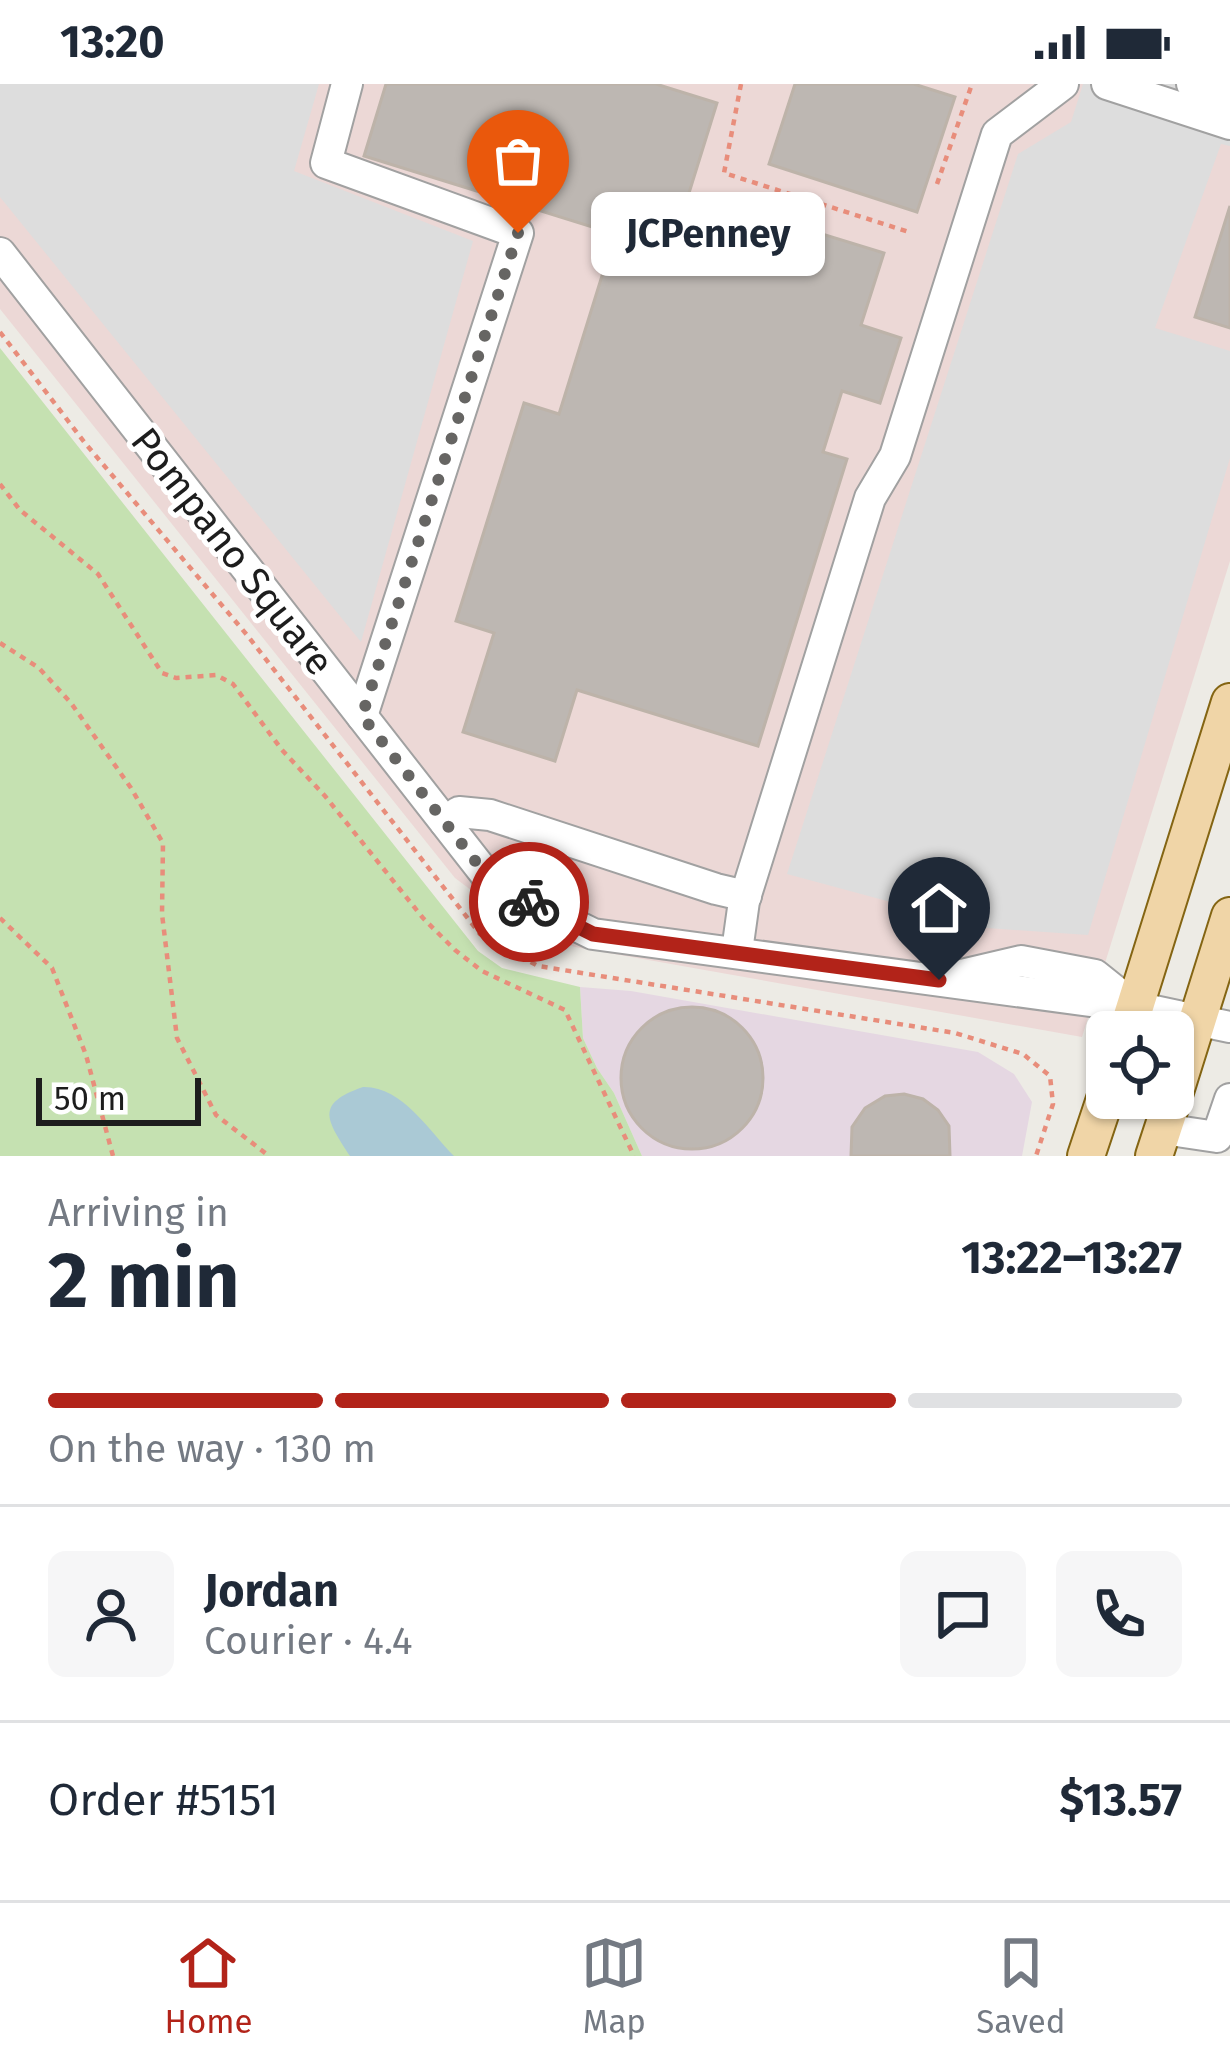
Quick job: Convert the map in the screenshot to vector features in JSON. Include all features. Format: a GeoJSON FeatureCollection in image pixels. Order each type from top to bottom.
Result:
{"type":"FeatureCollection","features":[{"type":"Feature","properties":{"kind":"main road"},"geometry":{"type":"LineString","coordinates":[[1133,1011],[1230,702]]}},
{"type":"Feature","properties":{"kind":"main road"},"geometry":{"type":"LineString","coordinates":[[1166,1120],[1214,1024],[1230,916]]}},
{"type":"Feature","properties":{"kind":"main road"},"geometry":{"type":"LineString","coordinates":[[1087,1156],[1099,1119]]}},
{"type":"Feature","properties":{"kind":"street"},"geometry":{"type":"LineString","coordinates":[[347,84],[326,163],[518,233],[362,716]]}},
{"type":"Feature","properties":{"kind":"street"},"geometry":{"type":"LineString","coordinates":[[737,951],[746,896],[870,498],[895,457],[998,134],[1063,84]]}},
{"type":"Feature","properties":{"kind":"street"},"geometry":{"type":"LineString","coordinates":[[1106,84],[1230,124]]}},
{"type":"Feature","properties":{"kind":"street"},"geometry":{"type":"LineString","coordinates":[[1192,84],[1230,97]]}},
{"type":"Feature","properties":{"kind":"street","name":"Pompano Square"},"geometry":{"type":"LineString","coordinates":[[0,253],[494,885],[593,934],[939,980],[1021,961],[1095,975],[1124,1011]]}},
{"type":"Feature","properties":{"kind":"street"},"geometry":{"type":"LineString","coordinates":[[445,822],[459,812],[490,815],[746,896]]}},
{"type":"Feature","properties":{"kind":"street"},"geometry":{"type":"LineString","coordinates":[[1166,1120],[1217,1138],[1230,1099]]}},
{"type":"Feature","properties":{"kind":"path"},"geometry":{"type":"LineString","coordinates":[[741,84],[724,173],[912,233]]}},
{"type":"Feature","properties":{"kind":"path"},"geometry":{"type":"LineString","coordinates":[[937,184],[974,84]]}},
{"type":"Feature","properties":{"kind":"path"},"geometry":{"type":"LineString","coordinates":[[0,484],[20,510],[98,574],[162,673],[176,678],[216,675],[233,685],[282,750],[455,950],[498,980],[565,1010],[634,1156]]}},
{"type":"Feature","properties":{"kind":"path"},"geometry":{"type":"LineString","coordinates":[[0,643],[39,668],[71,703],[163,843],[162,914],[177,1038],[216,1115],[268,1156]]}},
{"type":"Feature","properties":{"kind":"path"},"geometry":{"type":"LineString","coordinates":[[0,918],[52,968],[86,1055],[113,1156]]}},
{"type":"Feature","properties":{"kind":"path"},"geometry":{"type":"LineString","coordinates":[[1036,1156],[1053,1104],[1050,1076]]}},
{"type":"Feature","properties":{"kind":"shaded area"},"geometry":{"type":"Polygon","coordinates":[[[0,84],[1230,84],[1230,561],[1090,1011],[1086,1011],[1082,1037],[575,947],[524,930],[455,878],[0,309],[0,84]]]}},
{"type":"Feature","properties":{"kind":"shaded area"},"geometry":{"type":"Polygon","coordinates":[[[0,84],[319,84],[294,171],[473,241],[361,642],[0,197],[0,84]]]}},
{"type":"Feature","properties":{"kind":"shaded area"},"geometry":{"type":"Polygon","coordinates":[[[1083,84],[1230,84],[1230,146],[1221,144],[1155,328],[1230,351],[1230,458],[1088,935],[987,928],[787,874],[1018,154],[1071,122],[1083,84]]]}},
{"type":"Feature","properties":{"kind":"shaded area"},"geometry":{"type":"Polygon","coordinates":[[[580,987],[631,991],[978,1052],[1014,1074],[1032,1102],[1022,1156],[642,1156],[583,1038],[580,987]]]}},
{"type":"Feature","properties":{"kind":"green space"},"geometry":{"type":"Polygon","coordinates":[[[0,348],[478,951],[502,968],[580,987],[583,1038],[642,1156],[0,1156],[0,348]]]}},
{"type":"Feature","properties":{"kind":"water"},"geometry":{"type":"Polygon","coordinates":[[[363,1087],[402,1102],[454,1156],[350,1156],[331,1123],[331,1107],[363,1087]]]}},
{"type":"Feature","properties":{"kind":"building"},"geometry":{"type":"Polygon","coordinates":[[[386,84],[656,84],[717,103],[689,193],[884,253],[861,325],[901,338],[880,403],[842,391],[823,452],[847,459],[758,746],[577,690],[555,761],[463,732],[494,633],[456,621],[524,403],[559,414],[615,234],[364,156],[386,84]]]}},
{"type":"Feature","properties":{"kind":"building"},"geometry":{"type":"Polygon","coordinates":[[[795,84],[914,84],[955,97],[917,212],[769,164],[795,84]]]}},
{"type":"Feature","properties":{"kind":"building"},"geometry":{"type":"Polygon","coordinates":[[[1230,206],[1230,328],[1195,317],[1230,206]]]}},
{"type":"Feature","properties":{"kind":"building"},"geometry":{"type":"Polygon","coordinates":[[[692,1007],[719,1012],[742,1028],[758,1051],[763,1078],[758,1105],[742,1128],[719,1144],[692,1149],[665,1144],[642,1128],[626,1105],[621,1078],[626,1051],[642,1028],[665,1012],[692,1007]]]}},
{"type":"Feature","properties":{"kind":"building"},"geometry":{"type":"Polygon","coordinates":[[[904,1094],[938,1110],[949,1126],[950,1156],[851,1156],[852,1127],[865,1108],[885,1096],[904,1094]]]}},
{"type":"Feature","properties":{"kind":"way so far"},"geometry":{"type":"LineString","coordinates":[[518,233],[362,716],[494,885],[529,902]]}},
{"type":"Feature","properties":{"kind":"place","name":"JCPenney"},"geometry":{"type":"Point","coordinates":[518,233]}},
{"type":"Feature","properties":{"kind":"route"},"geometry":{"type":"LineString","coordinates":[[529,902],[593,934],[939,980]]}}]}
